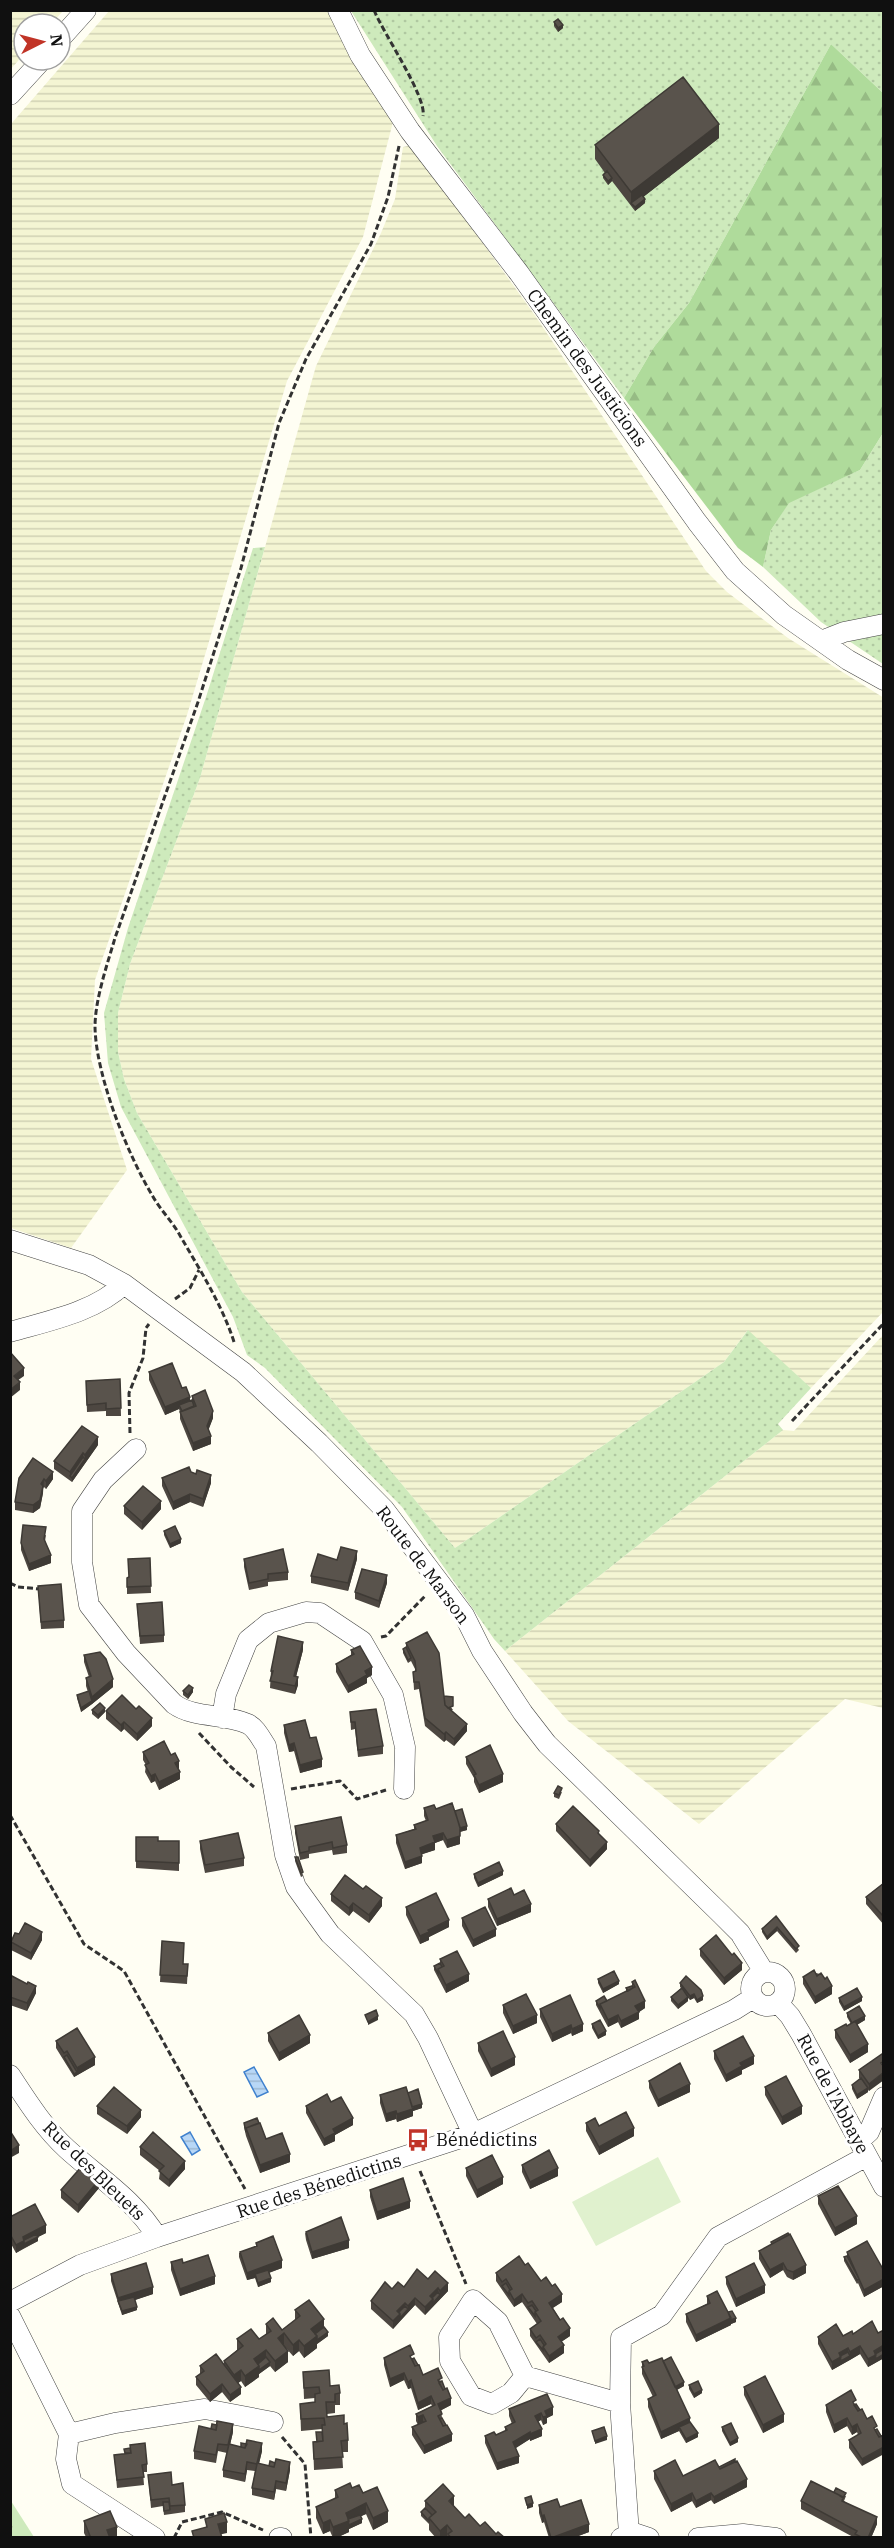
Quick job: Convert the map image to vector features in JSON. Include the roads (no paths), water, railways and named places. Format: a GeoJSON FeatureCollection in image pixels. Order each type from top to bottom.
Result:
{"type":"FeatureCollection","features":[{"type":"Feature","properties":{"kind":"street"},"geometry":{"type":"LineString","coordinates":[[72,26],[86,10]]}},
{"type":"Feature","properties":{"kind":"street","name":"Chemin des Justicions"},"geometry":{"type":"LineString","coordinates":[[338,10],[360,56],[410,131],[519,273],[735,572],[784,615],[848,660],[884,680]]}},
{"type":"Feature","properties":{"kind":"street"},"geometry":{"type":"LineString","coordinates":[[10,95],[31,72]]}},
{"type":"Feature","properties":{"kind":"street"},"geometry":{"type":"LineString","coordinates":[[821,641],[844,632],[884,624]]}},
{"type":"Feature","properties":{"kind":"street","name":"Route de Marson"},"geometry":{"type":"LineString","coordinates":[[10,1239],[89,1265],[124,1284],[243,1372],[384,1509],[464,1616],[483,1651],[523,1713],[547,1744],[727,1920],[750,1947],[764,1972]]}},
{"type":"Feature","properties":{"kind":"street"},"geometry":{"type":"LineString","coordinates":[[10,1332],[72,1313],[113,1294],[124,1284]]}},
{"type":"Feature","properties":{"kind":"street"},"geometry":{"type":"LineString","coordinates":[[136,1449],[103,1480],[82,1511],[82,1562],[89,1605],[126,1653],[183,1711],[248,1724],[258,1733],[266,1746],[285,1855],[296,1887],[330,1934],[414,2014],[428,2038],[473,2134]]}},
{"type":"Feature","properties":{"kind":"street"},"geometry":{"type":"LineString","coordinates":[[222,1718],[226,1694],[248,1640],[269,1623],[306,1612],[320,1613],[362,1641],[393,1695],[400,1715],[405,1747],[404,1789]]}},
{"type":"Feature","properties":{"kind":"street"},"geometry":{"type":"LineString","coordinates":[[764,1972],[777,1974],[784,1985],[783,1998],[778,2003],[764,2006],[753,1998],[751,1986],[753,1980],[764,1972]]}},
{"type":"Feature","properties":{"kind":"street","name":"Rue des Bénedictins"},"geometry":{"type":"LineString","coordinates":[[10,2302],[80,2265],[157,2237],[415,2155],[473,2134],[723,2015],[753,1998]]}},
{"type":"Feature","properties":{"kind":"street","name":"Rue de l'Abbaye"},"geometry":{"type":"LineString","coordinates":[[778,2003],[790,2016],[801,2034],[884,2187]]}},
{"type":"Feature","properties":{"kind":"street","name":"Rue des Bleuets"},"geometry":{"type":"LineString","coordinates":[[10,2075],[32,2109],[66,2148],[133,2204],[157,2237]]}},
{"type":"Feature","properties":{"kind":"street"},"geometry":{"type":"LineString","coordinates":[[633,2536],[620,2403],[621,2338],[662,2315],[718,2237],[779,2204],[863,2149],[884,2097]]}},
{"type":"Feature","properties":{"kind":"street"},"geometry":{"type":"LineString","coordinates":[[525,2376],[512,2393],[492,2404],[471,2396],[450,2361],[449,2337],[473,2300],[498,2322],[525,2376],[620,2403]]}},
{"type":"Feature","properties":{"kind":"street"},"geometry":{"type":"LineString","coordinates":[[10,2316],[69,2434],[66,2459],[72,2484],[155,2538]]}},
{"type":"Feature","properties":{"kind":"street"},"geometry":{"type":"LineString","coordinates":[[69,2434],[116,2423],[206,2409],[273,2422]]}},
{"type":"Feature","properties":{"kind":"street"},"geometry":{"type":"LineString","coordinates":[[698,2538],[743,2534],[776,2538]]}},
{"type":"Feature","properties":{"kind":"water"},"geometry":{"type":"Polygon","coordinates":[[[254,2067],[268,2092],[257,2097],[244,2072],[254,2067]]]}},
{"type":"Feature","properties":{"kind":"water"},"geometry":{"type":"Polygon","coordinates":[[[190,2132],[200,2150],[192,2155],[181,2137],[190,2132]]]}},
{"type":"Feature","properties":{"kind":"place","name":"Bénédictins"},"geometry":{"type":"Point","coordinates":[418,2140]}}]}
